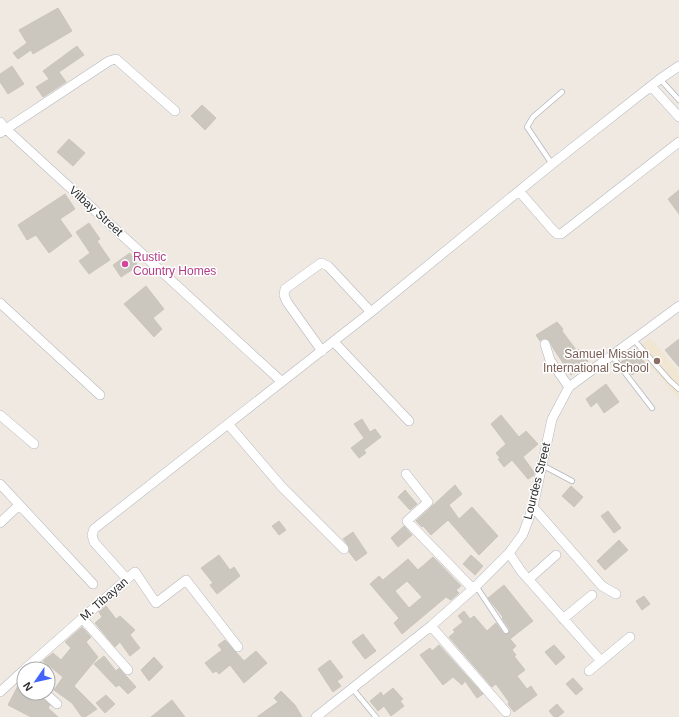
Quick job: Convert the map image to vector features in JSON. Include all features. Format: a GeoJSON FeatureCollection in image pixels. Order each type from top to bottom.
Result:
{"type":"FeatureCollection","features":[{"type":"Feature","properties":{"kind":"street"},"geometry":{"type":"LineString","coordinates":[[2,128],[109,61],[116,59],[175,111]]}},
{"type":"Feature","properties":{"kind":"street"},"geometry":{"type":"LineString","coordinates":[[127,579],[94,542],[92,535],[94,529],[282,380],[334,342],[552,164],[660,79],[679,66]]}},
{"type":"Feature","properties":{"kind":"street"},"geometry":{"type":"LineString","coordinates":[[651,86],[679,117]]}},
{"type":"Feature","properties":{"kind":"street","name":"Vilbay Street"},"geometry":{"type":"LineString","coordinates":[[2,128],[282,380]]}},
{"type":"Feature","properties":{"kind":"street"},"geometry":{"type":"LineString","coordinates":[[519,191],[552,229],[557,234],[562,234],[679,142]]}},
{"type":"Feature","properties":{"kind":"street"},"geometry":{"type":"LineString","coordinates":[[322,351],[287,302],[284,295],[285,289],[321,263],[328,266],[371,312]]}},
{"type":"Feature","properties":{"kind":"street"},"geometry":{"type":"LineString","coordinates":[[0,303],[100,395]]}},
{"type":"Feature","properties":{"kind":"street","name":"Lourdes Street"},"geometry":{"type":"LineString","coordinates":[[316,717],[431,626],[475,588],[508,553],[523,534],[533,507],[552,419],[569,387],[679,306]]}},
{"type":"Feature","properties":{"kind":"street"},"geometry":{"type":"LineString","coordinates":[[334,342],[409,421]]}},
{"type":"Feature","properties":{"kind":"street"},"geometry":{"type":"LineString","coordinates":[[544,344],[550,360],[569,387]]}},
{"type":"Feature","properties":{"kind":"street"},"geometry":{"type":"LineString","coordinates":[[0,415],[34,444]]}},
{"type":"Feature","properties":{"kind":"street"},"geometry":{"type":"LineString","coordinates":[[228,424],[282,487],[344,549]]}},
{"type":"Feature","properties":{"kind":"street"},"geometry":{"type":"LineString","coordinates":[[406,474],[428,502],[408,521],[475,588]]}},
{"type":"Feature","properties":{"kind":"street"},"geometry":{"type":"LineString","coordinates":[[0,484],[93,584]]}},
{"type":"Feature","properties":{"kind":"street"},"geometry":{"type":"LineString","coordinates":[[0,523],[20,505]]}},
{"type":"Feature","properties":{"kind":"street"},"geometry":{"type":"LineString","coordinates":[[533,507],[602,586],[616,594]]}},
{"type":"Feature","properties":{"kind":"street"},"geometry":{"type":"LineString","coordinates":[[508,553],[521,571],[601,661]]}},
{"type":"Feature","properties":{"kind":"street"},"geometry":{"type":"LineString","coordinates":[[529,579],[556,555]]}},
{"type":"Feature","properties":{"kind":"street","name":"M. Tibayan"},"geometry":{"type":"LineString","coordinates":[[35,661],[135,572],[156,603],[186,580],[238,647]]}},
{"type":"Feature","properties":{"kind":"street"},"geometry":{"type":"LineString","coordinates":[[563,619],[592,595]]}},
{"type":"Feature","properties":{"kind":"street"},"geometry":{"type":"LineString","coordinates":[[82,618],[128,670]]}},
{"type":"Feature","properties":{"kind":"street"},"geometry":{"type":"LineString","coordinates":[[431,626],[506,712]]}},
{"type":"Feature","properties":{"kind":"street"},"geometry":{"type":"LineString","coordinates":[[589,672],[630,637]]}},
{"type":"Feature","properties":{"kind":"street","name":"M. Tibayan"},"geometry":{"type":"LineString","coordinates":[[0,692],[16,678]]}},
{"type":"Feature","properties":{"kind":"street"},"geometry":{"type":"LineString","coordinates":[[54,701],[57,704]]}},
{"type":"Feature","properties":{"kind":"lane"},"geometry":{"type":"LineString","coordinates":[[660,79],[679,100]]}},
{"type":"Feature","properties":{"kind":"lane"},"geometry":{"type":"LineString","coordinates":[[552,164],[527,126],[533,117],[562,92]]}},
{"type":"Feature","properties":{"kind":"lane"},"geometry":{"type":"LineString","coordinates":[[634,340],[670,381],[679,389]]}},
{"type":"Feature","properties":{"kind":"lane"},"geometry":{"type":"LineString","coordinates":[[612,356],[652,408]]}},
{"type":"Feature","properties":{"kind":"lane"},"geometry":{"type":"LineString","coordinates":[[542,465],[572,481]]}},
{"type":"Feature","properties":{"kind":"lane"},"geometry":{"type":"LineString","coordinates":[[475,588],[506,632]]}},
{"type":"Feature","properties":{"kind":"lane"},"geometry":{"type":"LineString","coordinates":[[352,688],[376,717]]}},
{"type":"Feature","properties":{"kind":"shaded area","name":"Samuel Mission International School"},"geometry":{"type":"Polygon","coordinates":[[[650,338],[679,372],[679,399],[635,349],[650,338]]]}},
{"type":"Feature","properties":{"kind":"building"},"geometry":{"type":"Polygon","coordinates":[[[58,8],[72,31],[33,54],[31,50],[18,59],[13,53],[27,43],[19,30],[58,8]]]}},
{"type":"Feature","properties":{"kind":"building"},"geometry":{"type":"Polygon","coordinates":[[[77,46],[84,55],[59,72],[66,82],[43,97],[36,87],[49,79],[43,71],[77,46]]]}},
{"type":"Feature","properties":{"kind":"building"},"geometry":{"type":"Polygon","coordinates":[[[12,66],[24,84],[8,94],[0,82],[0,74],[12,66]]]}},
{"type":"Feature","properties":{"kind":"building"},"geometry":{"type":"Polygon","coordinates":[[[202,105],[216,118],[205,130],[191,116],[202,105]]]}},
{"type":"Feature","properties":{"kind":"building"},"geometry":{"type":"Polygon","coordinates":[[[69,139],[85,153],[73,166],[57,152],[69,139]]]}},
{"type":"Feature","properties":{"kind":"building"},"geometry":{"type":"Polygon","coordinates":[[[679,190],[679,214],[668,199],[679,190]]]}},
{"type":"Feature","properties":{"kind":"building"},"geometry":{"type":"Polygon","coordinates":[[[65,194],[75,209],[60,219],[72,236],[49,253],[36,235],[27,240],[18,225],[65,194]]]}},
{"type":"Feature","properties":{"kind":"building"},"geometry":{"type":"Polygon","coordinates":[[[89,223],[100,239],[97,241],[110,260],[89,274],[79,261],[90,253],[76,232],[89,223]]]}},
{"type":"Feature","properties":{"kind":"building"},"geometry":{"type":"Polygon","coordinates":[[[130,253],[138,266],[121,277],[113,265],[130,253]]]}},
{"type":"Feature","properties":{"kind":"building"},"geometry":{"type":"Polygon","coordinates":[[[146,286],[164,309],[153,318],[162,329],[154,337],[124,304],[146,286]]]}},
{"type":"Feature","properties":{"kind":"building"},"geometry":{"type":"Polygon","coordinates":[[[557,322],[577,351],[579,349],[588,361],[571,375],[549,340],[544,338],[540,341],[536,335],[557,322]]]}},
{"type":"Feature","properties":{"kind":"building"},"geometry":{"type":"Polygon","coordinates":[[[679,339],[679,367],[665,350],[679,339]]]}},
{"type":"Feature","properties":{"kind":"building"},"geometry":{"type":"Polygon","coordinates":[[[635,351],[646,364],[632,375],[621,362],[635,351]]]}},
{"type":"Feature","properties":{"kind":"building"},"geometry":{"type":"Polygon","coordinates":[[[606,384],[619,402],[604,413],[597,402],[591,407],[586,399],[606,384]]]}},
{"type":"Feature","properties":{"kind":"building"},"geometry":{"type":"Polygon","coordinates":[[[501,415],[519,437],[526,431],[538,444],[523,457],[534,472],[534,475],[528,479],[512,460],[504,467],[498,459],[500,458],[496,453],[506,444],[491,424],[501,415]]]}},
{"type":"Feature","properties":{"kind":"building"},"geometry":{"type":"Polygon","coordinates":[[[362,419],[370,432],[375,429],[381,437],[364,450],[366,453],[359,458],[351,448],[364,438],[354,424],[362,419]]]}},
{"type":"Feature","properties":{"kind":"building"},"geometry":{"type":"Polygon","coordinates":[[[455,485],[462,494],[449,505],[459,519],[472,507],[498,536],[479,555],[448,520],[431,535],[416,521],[455,485]]]}},
{"type":"Feature","properties":{"kind":"building"},"geometry":{"type":"Polygon","coordinates":[[[571,486],[583,497],[574,507],[562,496],[571,486]]]}},
{"type":"Feature","properties":{"kind":"building"},"geometry":{"type":"Polygon","coordinates":[[[405,490],[417,504],[410,510],[398,497],[405,490]]]}},
{"type":"Feature","properties":{"kind":"building"},"geometry":{"type":"Polygon","coordinates":[[[608,511],[621,528],[614,533],[601,516],[608,511]]]}},
{"type":"Feature","properties":{"kind":"building"},"geometry":{"type":"Polygon","coordinates":[[[279,521],[286,530],[279,535],[272,526],[279,521]]]}},
{"type":"Feature","properties":{"kind":"building"},"geometry":{"type":"Polygon","coordinates":[[[404,526],[412,535],[398,547],[391,538],[404,526]]]}},
{"type":"Feature","properties":{"kind":"building"},"geometry":{"type":"Polygon","coordinates":[[[353,532],[367,553],[356,561],[349,552],[348,545],[343,539],[353,532]]]}},
{"type":"Feature","properties":{"kind":"building"},"geometry":{"type":"Polygon","coordinates":[[[619,540],[628,550],[605,570],[597,561],[619,540]]]}},
{"type":"Feature","properties":{"kind":"building"},"geometry":{"type":"Polygon","coordinates":[[[219,555],[230,570],[234,567],[240,576],[217,594],[210,585],[213,583],[201,568],[219,555]]]}},
{"type":"Feature","properties":{"kind":"building"},"geometry":{"type":"Polygon","coordinates":[[[471,555],[483,566],[475,575],[463,564],[471,555]]]}},
{"type":"Feature","properties":{"kind":"building"},"geometry":{"type":"Polygon","coordinates":[[[433,557],[461,586],[456,590],[459,593],[451,600],[446,597],[402,634],[394,623],[399,618],[370,584],[379,576],[383,580],[408,559],[418,570],[433,557]],[[407,581],[395,591],[409,608],[422,597],[407,581]]]}},
{"type":"Feature","properties":{"kind":"building"},"geometry":{"type":"Polygon","coordinates":[[[504,585],[533,621],[510,639],[516,646],[512,650],[516,655],[514,656],[525,670],[517,676],[527,689],[531,686],[537,695],[514,712],[508,704],[509,702],[496,684],[492,687],[449,637],[455,632],[453,630],[463,622],[458,616],[464,611],[470,619],[474,616],[487,631],[496,623],[503,633],[508,634],[510,630],[502,618],[503,617],[488,598],[504,585]]]}},
{"type":"Feature","properties":{"kind":"building"},"geometry":{"type":"Polygon","coordinates":[[[644,596],[650,604],[642,610],[636,601],[644,596]]]}},
{"type":"Feature","properties":{"kind":"building"},"geometry":{"type":"Polygon","coordinates":[[[106,606],[116,619],[120,616],[135,630],[130,635],[140,648],[130,656],[120,642],[115,647],[95,623],[102,617],[99,612],[106,606]]]}},
{"type":"Feature","properties":{"kind":"building"},"geometry":{"type":"Polygon","coordinates":[[[82,627],[91,637],[86,642],[98,657],[74,686],[97,709],[85,717],[82,717],[72,703],[56,691],[56,687],[63,677],[56,671],[56,661],[43,661],[53,653],[61,660],[71,648],[65,642],[82,627]]]}},
{"type":"Feature","properties":{"kind":"building"},"geometry":{"type":"Polygon","coordinates":[[[363,634],[376,651],[365,659],[352,642],[363,634]]]}},
{"type":"Feature","properties":{"kind":"building"},"geometry":{"type":"Polygon","coordinates":[[[225,640],[244,661],[256,651],[267,663],[244,683],[230,665],[219,674],[216,671],[213,673],[205,663],[222,650],[218,645],[225,640]]]}},
{"type":"Feature","properties":{"kind":"building"},"geometry":{"type":"Polygon","coordinates":[[[439,645],[483,694],[477,698],[465,681],[462,685],[453,677],[443,685],[420,655],[430,648],[432,651],[439,645]]]}},
{"type":"Feature","properties":{"kind":"building"},"geometry":{"type":"Polygon","coordinates":[[[554,645],[565,657],[556,665],[545,652],[554,645]]]}},
{"type":"Feature","properties":{"kind":"building"},"geometry":{"type":"Polygon","coordinates":[[[104,656],[116,671],[119,668],[136,687],[128,694],[119,685],[116,687],[94,664],[104,656]]]}},
{"type":"Feature","properties":{"kind":"building"},"geometry":{"type":"Polygon","coordinates":[[[154,657],[163,667],[149,681],[141,670],[154,657]]]}},
{"type":"Feature","properties":{"kind":"building"},"geometry":{"type":"Polygon","coordinates":[[[330,660],[343,677],[337,681],[341,686],[333,692],[318,669],[330,660]]]}},
{"type":"Feature","properties":{"kind":"building"},"geometry":{"type":"Polygon","coordinates":[[[573,678],[583,689],[576,695],[566,684],[573,678]]]}},
{"type":"Feature","properties":{"kind":"building"},"geometry":{"type":"Polygon","coordinates":[[[393,688],[403,699],[400,701],[404,706],[391,716],[384,706],[378,711],[370,701],[381,692],[383,696],[393,688]]]}},
{"type":"Feature","properties":{"kind":"building"},"geometry":{"type":"Polygon","coordinates":[[[16,690],[16,701],[46,701],[50,705],[48,708],[58,717],[31,717],[8,705],[16,690]]]}},
{"type":"Feature","properties":{"kind":"building"},"geometry":{"type":"Polygon","coordinates":[[[281,691],[295,705],[302,717],[257,717],[278,702],[274,698],[281,691]]]}},
{"type":"Feature","properties":{"kind":"building"},"geometry":{"type":"Polygon","coordinates":[[[106,695],[115,704],[105,713],[96,703],[106,695]]]}},
{"type":"Feature","properties":{"kind":"building"},"geometry":{"type":"Polygon","coordinates":[[[172,700],[185,717],[151,717],[172,700]]]}},
{"type":"Feature","properties":{"kind":"building"},"geometry":{"type":"Polygon","coordinates":[[[557,704],[564,712],[558,717],[554,717],[549,711],[557,704]]]}},
{"type":"Feature","properties":{"kind":"place","name":"Rustic Country Homes"},"geometry":{"type":"Point","coordinates":[125,264]}},
{"type":"Feature","properties":{"kind":"place","name":"Samuel Mission International School"},"geometry":{"type":"Point","coordinates":[657,361]}}]}
